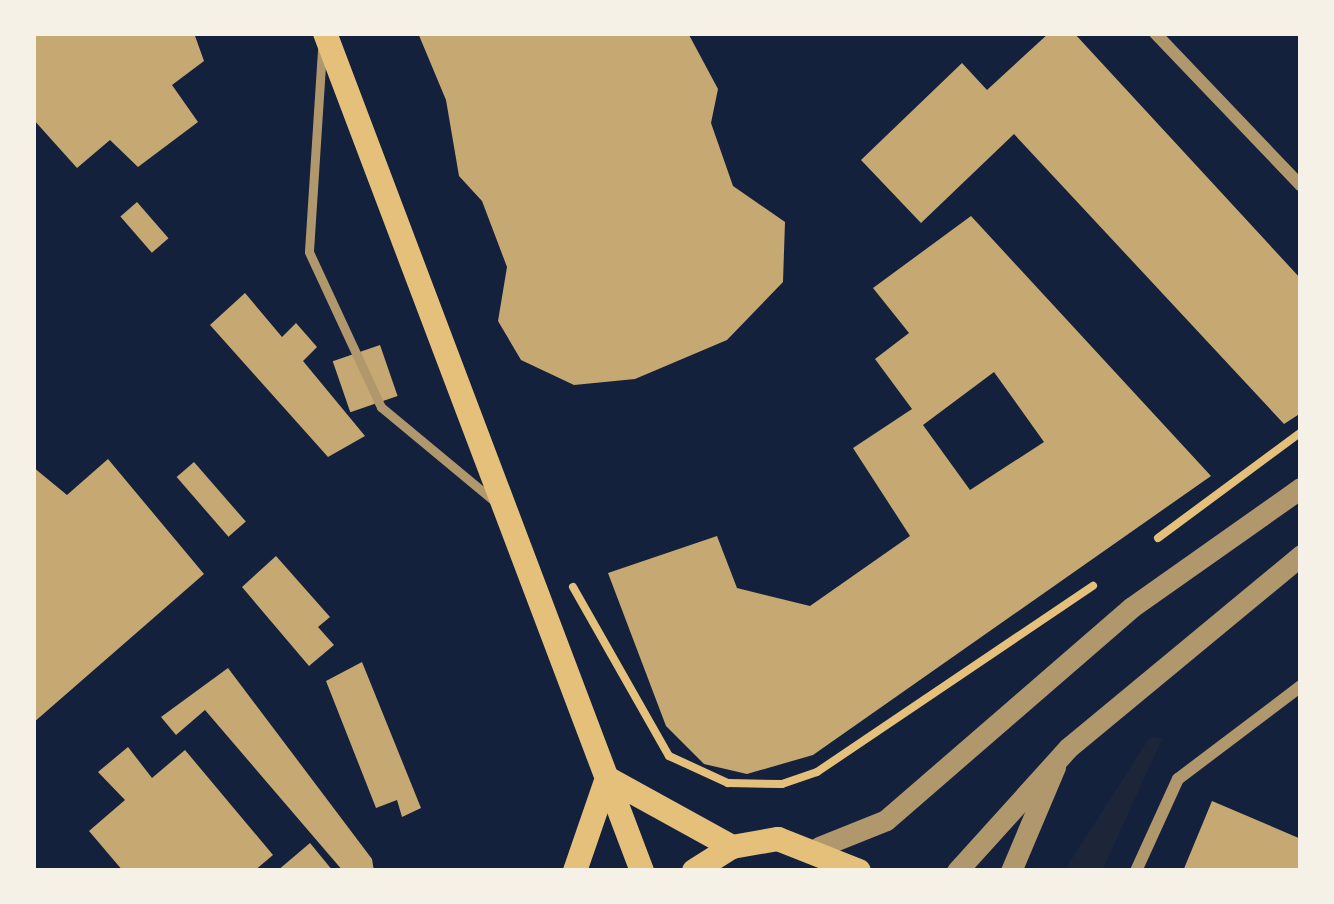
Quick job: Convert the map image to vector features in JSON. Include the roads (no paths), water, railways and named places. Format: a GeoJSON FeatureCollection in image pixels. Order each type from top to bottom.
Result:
{"type":"FeatureCollection","features":[{"type":"Feature","properties":{"kind":"main road"},"geometry":{"type":"LineString","coordinates":[[324,33],[517,519],[642,871]]}},
{"type":"Feature","properties":{"kind":"main road"},"geometry":{"type":"LineString","coordinates":[[607,778],[732,847],[819,847],[859,871]]}},
{"type":"Feature","properties":{"kind":"main road"},"geometry":{"type":"LineString","coordinates":[[575,871],[607,778]]}},
{"type":"Feature","properties":{"kind":"main road"},"geometry":{"type":"LineString","coordinates":[[694,871],[732,847]]}},
{"type":"Feature","properties":{"kind":"street"},"geometry":{"type":"LineString","coordinates":[[1155,33],[1301,186]]}},
{"type":"Feature","properties":{"kind":"street"},"geometry":{"type":"LineString","coordinates":[[819,847],[886,820],[1132,607],[1301,488]]}},
{"type":"Feature","properties":{"kind":"street"},"geometry":{"type":"LineString","coordinates":[[957,871],[1060,756],[1301,555]]}},
{"type":"Feature","properties":{"kind":"street"},"geometry":{"type":"LineString","coordinates":[[1136,871],[1178,779],[1301,686]]}},
{"type":"Feature","properties":{"kind":"street"},"geometry":{"type":"LineString","coordinates":[[1011,871],[1060,756]]}},
{"type":"Feature","properties":{"kind":"lane"},"geometry":{"type":"LineString","coordinates":[[324,33],[309,252],[381,407],[517,519]]}}]}
